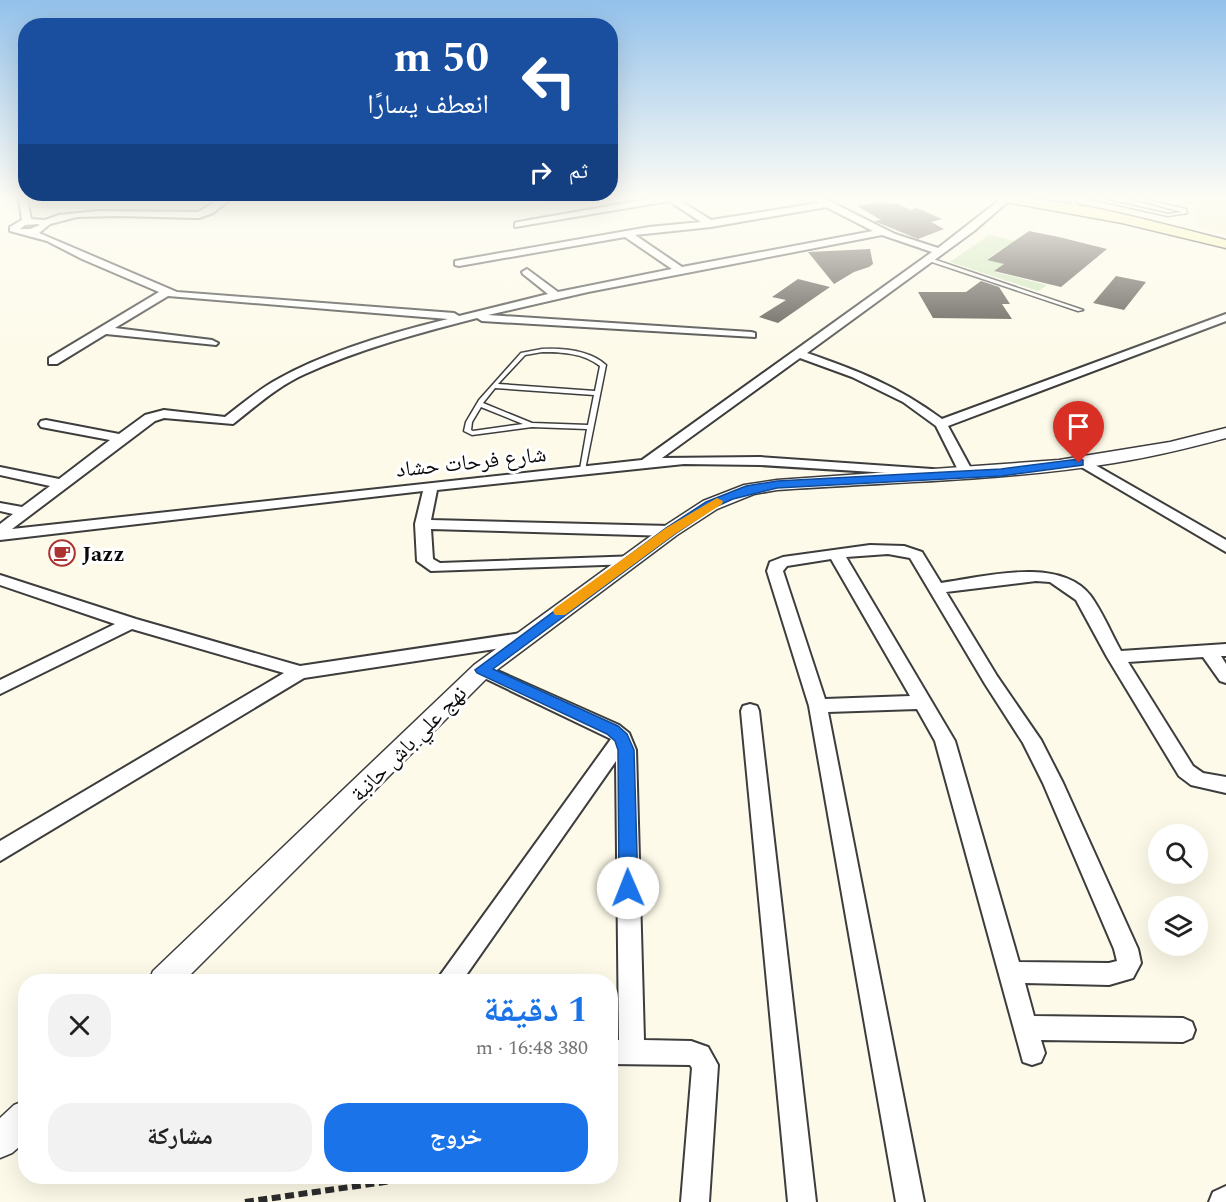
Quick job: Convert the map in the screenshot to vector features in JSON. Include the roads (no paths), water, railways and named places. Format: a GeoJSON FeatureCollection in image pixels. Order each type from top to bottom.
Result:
{"type":"FeatureCollection","features":[{"type":"Feature","properties":{"kind":"street"},"geometry":{"type":"LineString","coordinates":[[79,254],[167,292],[187,296],[751,335]]}},
{"type":"Feature","properties":{"kind":"street"},"geometry":{"type":"LineString","coordinates":[[459,264],[514,254]]}},
{"type":"Feature","properties":{"kind":"street"},"geometry":{"type":"LineString","coordinates":[[656,254],[680,270]]}},
{"type":"Feature","properties":{"kind":"street"},"geometry":{"type":"LineString","coordinates":[[0,533],[150,418],[164,414],[228,421],[279,383],[301,371],[462,316],[555,295],[767,254]]}},
{"type":"Feature","properties":{"kind":"street"},"geometry":{"type":"LineString","coordinates":[[645,464],[934,254]]}},
{"type":"Feature","properties":{"kind":"street"},"geometry":{"type":"LineString","coordinates":[[527,273],[555,295]]}},
{"type":"Feature","properties":{"kind":"street"},"geometry":{"type":"LineString","coordinates":[[53,361],[167,292]]}},
{"type":"Feature","properties":{"kind":"street"},"geometry":{"type":"LineString","coordinates":[[941,424],[1226,317]]}},
{"type":"Feature","properties":{"kind":"street"},"geometry":{"type":"LineString","coordinates":[[104,330],[212,343]]}},
{"type":"Feature","properties":{"kind":"street"},"geometry":{"type":"LineString","coordinates":[[797,353],[880,385],[907,399],[941,424],[957,474]]}},
{"type":"Feature","properties":{"kind":"street"},"geometry":{"type":"LineString","coordinates":[[46,424],[121,438]]}},
{"type":"Feature","properties":{"kind":"street","name":"نهج علي باش حانبة"},"geometry":{"type":"LineString","coordinates":[[171,974],[482,670],[670,531],[710,505],[750,489],[798,483],[957,474],[1083,462],[1225,434]]}},
{"type":"Feature","properties":{"kind":"street","name":"شارع فرحات حشاد"},"geometry":{"type":"LineString","coordinates":[[0,533],[582,469],[684,460],[760,461],[957,474]]}},
{"type":"Feature","properties":{"kind":"street"},"geometry":{"type":"LineString","coordinates":[[1083,462],[1226,547]]}},
{"type":"Feature","properties":{"kind":"street"},"geometry":{"type":"LineString","coordinates":[[0,471],[62,484]]}},
{"type":"Feature","properties":{"kind":"street"},"geometry":{"type":"LineString","coordinates":[[431,486],[423,524],[425,561],[437,568],[633,559]]}},
{"type":"Feature","properties":{"kind":"street"},"geometry":{"type":"LineString","coordinates":[[0,507],[25,512]]}},
{"type":"Feature","properties":{"kind":"street"},"geometry":{"type":"LineString","coordinates":[[423,524],[670,531]]}},
{"type":"Feature","properties":{"kind":"street"},"geometry":{"type":"LineString","coordinates":[[909,1202],[818,706],[775,571],[776,566],[783,562],[887,549],[907,551],[916,555],[923,563],[991,680],[1031,740],[1053,783],[1126,949],[1129,963],[1125,970],[1109,974],[1009,972]]}},
{"type":"Feature","properties":{"kind":"street"},"geometry":{"type":"LineString","coordinates":[[837,556],[945,741],[978,852],[1032,1053]]}},
{"type":"Feature","properties":{"kind":"street"},"geometry":{"type":"LineString","coordinates":[[937,588],[1036,576],[1054,578],[1074,589],[1083,597],[1116,657],[1186,771],[1198,780],[1226,784]]}},
{"type":"Feature","properties":{"kind":"street"},"geometry":{"type":"LineString","coordinates":[[0,580],[130,623],[300,672],[521,639]]}},
{"type":"Feature","properties":{"kind":"street"},"geometry":{"type":"LineString","coordinates":[[0,688],[130,623]]}},
{"type":"Feature","properties":{"kind":"street"},"geometry":{"type":"LineString","coordinates":[[1116,657],[1217,651],[1226,677]]}},
{"type":"Feature","properties":{"kind":"street"},"geometry":{"type":"LineString","coordinates":[[482,670],[612,730],[622,738],[626,750],[621,1051],[691,1053],[699,1056],[705,1065],[695,1202]]}},
{"type":"Feature","properties":{"kind":"street"},"geometry":{"type":"LineString","coordinates":[[0,852],[300,672]]}},
{"type":"Feature","properties":{"kind":"street"},"geometry":{"type":"LineString","coordinates":[[818,706],[924,702]]}},
{"type":"Feature","properties":{"kind":"street"},"geometry":{"type":"LineString","coordinates":[[750,711],[802,1202]]}},
{"type":"Feature","properties":{"kind":"street"},"geometry":{"type":"LineString","coordinates":[[453,974],[622,738]]}},
{"type":"Feature","properties":{"kind":"street"},"geometry":{"type":"LineString","coordinates":[[1024,1028],[1183,1030]]}},
{"type":"Feature","properties":{"kind":"street"},"geometry":{"type":"LineString","coordinates":[[0,1141],[18,1124]]}},
{"type":"Feature","properties":{"kind":"lane"},"geometry":{"type":"LineString","coordinates":[[928,259],[1080,310]]}},
{"type":"Feature","properties":{"kind":"lane"},"geometry":{"type":"LineString","coordinates":[[582,469],[603,366],[598,360],[586,355],[543,350],[523,354],[480,404],[467,425],[467,431],[472,433],[532,425],[590,427]]}},
{"type":"Feature","properties":{"kind":"lane"},"geometry":{"type":"LineString","coordinates":[[495,386],[598,393]]}},
{"type":"Feature","properties":{"kind":"lane"},"geometry":{"type":"LineString","coordinates":[[480,404],[532,425]]}},
{"type":"Feature","properties":{"kind":"place","name":"Jazz"},"geometry":{"type":"Point","coordinates":[62,553]}}]}
